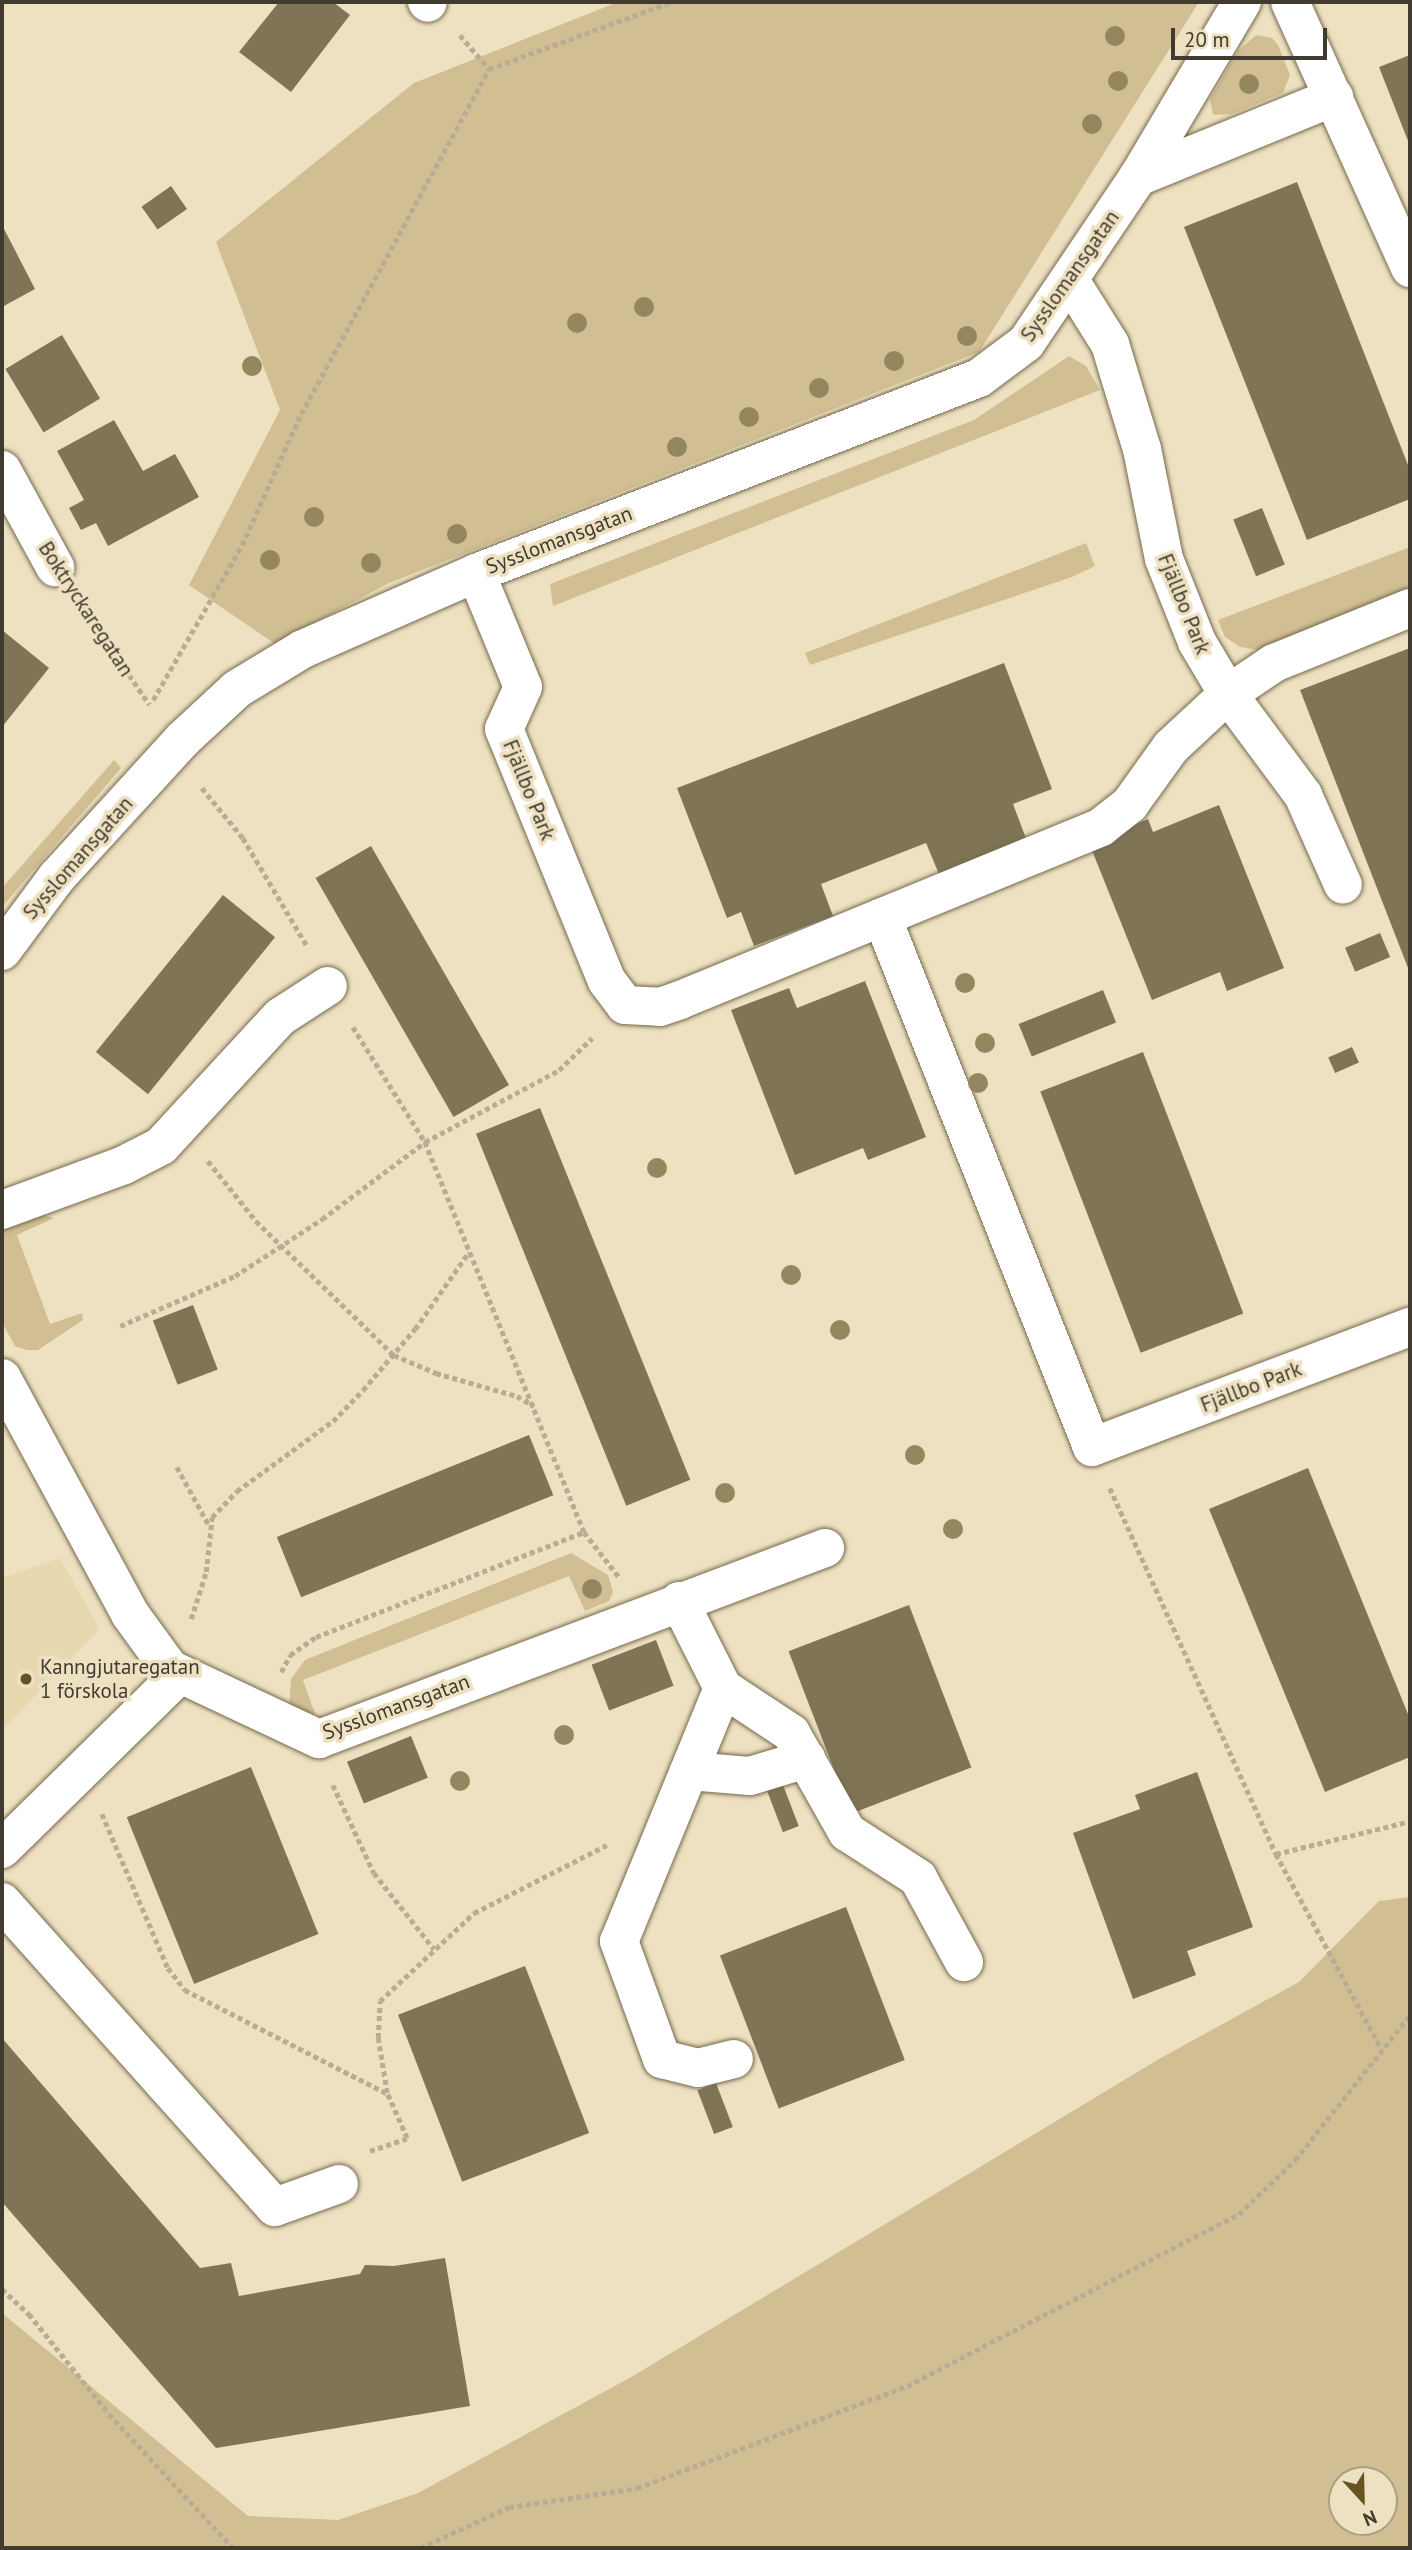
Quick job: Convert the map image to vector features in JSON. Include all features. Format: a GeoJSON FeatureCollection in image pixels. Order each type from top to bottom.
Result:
{"type":"FeatureCollection","features":[{"type":"Feature","properties":{"kind":"street","name":"Sysslomansgatan"},"geometry":{"type":"LineString","coordinates":[[2,951],[57,877],[182,740],[237,689],[303,649],[476,573],[979,378],[1026,343],[1071,282],[1138,177],[1242,2]]}},
{"type":"Feature","properties":{"kind":"street"},"geometry":{"type":"LineString","coordinates":[[1290,2],[1392,221],[1410,268]]}},
{"type":"Feature","properties":{"kind":"street"},"geometry":{"type":"LineString","coordinates":[[1138,177],[1334,97]]}},
{"type":"Feature","properties":{"kind":"street","name":"Fjällbo Park"},"geometry":{"type":"LineString","coordinates":[[1071,282],[1110,344],[1142,449],[1164,559],[1197,642],[1228,694],[1303,795],[1343,885]]}},
{"type":"Feature","properties":{"kind":"street","name":"Boktryckaregatan"},"geometry":{"type":"LineString","coordinates":[[2,470],[55,567]]}},
{"type":"Feature","properties":{"kind":"street","name":"Fjällbo Park"},"geometry":{"type":"LineString","coordinates":[[476,573],[523,687],[504,729],[607,981],[625,1005]]}},
{"type":"Feature","properties":{"kind":"street"},"geometry":{"type":"LineString","coordinates":[[625,1005],[660,1007],[1101,827],[1130,804],[1171,747],[1228,694],[1274,663],[1410,608]]}},
{"type":"Feature","properties":{"kind":"street"},"geometry":{"type":"LineString","coordinates":[[883,917],[1092,1447]]}},
{"type":"Feature","properties":{"kind":"street"},"geometry":{"type":"LineString","coordinates":[[2,1210],[149,1154],[180,1129],[280,1017],[327,986]]}},
{"type":"Feature","properties":{"kind":"street","name":"Fjällbo Park"},"geometry":{"type":"LineString","coordinates":[[1092,1447],[1410,1327]]}},
{"type":"Feature","properties":{"kind":"street"},"geometry":{"type":"LineString","coordinates":[[2,1378],[130,1614],[174,1672],[78,1774],[2,1849]]}},
{"type":"Feature","properties":{"kind":"street","name":"Sysslomansgatan"},"geometry":{"type":"LineString","coordinates":[[174,1672],[318,1739],[663,1606],[825,1548]]}},
{"type":"Feature","properties":{"kind":"street"},"geometry":{"type":"LineString","coordinates":[[663,1606],[723,1688],[791,1733],[846,1832],[918,1878],[964,1962]]}},
{"type":"Feature","properties":{"kind":"street"},"geometry":{"type":"LineString","coordinates":[[723,1688],[619,1941],[662,2059],[698,2068],[734,2059]]}},
{"type":"Feature","properties":{"kind":"street"},"geometry":{"type":"LineString","coordinates":[[689,1771],[750,1776],[806,1759]]}},
{"type":"Feature","properties":{"kind":"street"},"geometry":{"type":"LineString","coordinates":[[2,1902],[275,2207],[339,2184]]}},
{"type":"Feature","properties":{"kind":"path"},"geometry":{"type":"LineString","coordinates":[[150,705],[242,545],[300,414],[489,69],[671,2]]}},
{"type":"Feature","properties":{"kind":"path","name":"Boktryckaregatan"},"geometry":{"type":"LineString","coordinates":[[55,567],[150,705],[200,763],[197,782],[243,838],[279,894],[327,986],[425,1142],[536,1408],[584,1532],[663,1606]]}},
{"type":"Feature","properties":{"kind":"path"},"geometry":{"type":"LineString","coordinates":[[120,1326],[235,1276],[282,1246],[425,1142],[559,1070],[625,1005]]}},
{"type":"Feature","properties":{"kind":"path"},"geometry":{"type":"LineString","coordinates":[[180,1129],[282,1246],[394,1355],[436,1373],[517,1396],[536,1408]]}},
{"type":"Feature","properties":{"kind":"path"},"geometry":{"type":"LineString","coordinates":[[174,1672],[206,1572],[212,1517],[237,1491],[333,1421],[394,1355],[470,1251]]}},
{"type":"Feature","properties":{"kind":"path"},"geometry":{"type":"LineString","coordinates":[[1092,1447],[1276,1854],[1381,2048]]}},
{"type":"Feature","properties":{"kind":"path"},"geometry":{"type":"LineString","coordinates":[[177,1467],[211,1528]]}},
{"type":"Feature","properties":{"kind":"path"},"geometry":{"type":"LineString","coordinates":[[262,1713],[290,1655],[316,1637],[584,1532]]}},
{"type":"Feature","properties":{"kind":"path"},"geometry":{"type":"LineString","coordinates":[[318,1739],[358,1847],[434,1949]]}},
{"type":"Feature","properties":{"kind":"path"},"geometry":{"type":"LineString","coordinates":[[78,1774],[99,1808],[168,1969],[185,1990],[387,2093]]}},
{"type":"Feature","properties":{"kind":"path"},"geometry":{"type":"LineString","coordinates":[[1276,1854],[1410,1821]]}},
{"type":"Feature","properties":{"kind":"path"},"geometry":{"type":"LineString","coordinates":[[339,2184],[358,2156],[407,2138],[387,2093],[378,2038],[380,2001],[474,1913],[637,1830],[667,1824]]}},
{"type":"Feature","properties":{"kind":"path"},"geometry":{"type":"LineString","coordinates":[[420,2548],[509,2507],[637,2487],[907,2386],[1239,2214],[1295,2160],[1381,2048],[1410,2015]]}},
{"type":"Feature","properties":{"kind":"path"},"geometry":{"type":"LineString","coordinates":[[2,2289],[29,2314],[109,2414],[233,2548]]}},
{"type":"Feature","properties":{"kind":"shaded area"},"geometry":{"type":"Polygon","coordinates":[[[618,2],[1199,2],[979,352],[389,583],[275,644],[189,585],[280,410],[216,242],[414,83],[618,2]]]}},
{"type":"Feature","properties":{"kind":"shaded area"},"geometry":{"type":"Polygon","coordinates":[[[1256,35],[1272,38],[1278,45],[1290,75],[1283,93],[1232,114],[1213,115],[1210,99],[1238,51],[1256,35]]]}},
{"type":"Feature","properties":{"kind":"shaded area"},"geometry":{"type":"Polygon","coordinates":[[[1069,356],[1086,366],[1100,390],[553,606],[550,584],[974,420],[1069,356]]]}},
{"type":"Feature","properties":{"kind":"shaded area"},"geometry":{"type":"Polygon","coordinates":[[[1086,543],[1095,566],[1072,577],[810,665],[805,653],[1086,543]]]}},
{"type":"Feature","properties":{"kind":"shaded area"},"geometry":{"type":"Polygon","coordinates":[[[1410,547],[1410,592],[1258,650],[1240,647],[1225,637],[1218,620],[1410,547]]]}},
{"type":"Feature","properties":{"kind":"shaded area"},"geometry":{"type":"Polygon","coordinates":[[[114,760],[121,768],[2,907],[2,888],[114,760]]]}},
{"type":"Feature","properties":{"kind":"shaded area"},"geometry":{"type":"Polygon","coordinates":[[[36,1212],[54,1218],[17,1235],[50,1324],[82,1313],[83,1320],[38,1350],[27,1350],[15,1346],[2,1322],[2,1224],[36,1212]]]}},
{"type":"Feature","properties":{"kind":"shaded area"},"geometry":{"type":"Polygon","coordinates":[[[571,1553],[608,1575],[613,1592],[609,1601],[585,1611],[569,1576],[303,1680],[315,1714],[289,1707],[291,1679],[305,1660],[571,1553]]]}},
{"type":"Feature","properties":{"kind":"shaded area","name":"Kanngjutaregatan 1 förskola"},"geometry":{"type":"Polygon","coordinates":[[[60,1558],[100,1629],[2,1730],[2,1578],[60,1558]]]}},
{"type":"Feature","properties":{"kind":"shaded area"},"geometry":{"type":"Polygon","coordinates":[[[1410,1897],[1410,2548],[2,2548],[2,2313],[248,2516],[338,2520],[418,2493],[633,2376],[1159,2059],[1299,1982],[1379,1901],[1410,1897]]]}},
{"type":"Feature","properties":{"kind":"building"},"geometry":{"type":"Polygon","coordinates":[[[279,2],[333,2],[350,15],[291,92],[239,52],[279,2]]]}},
{"type":"Feature","properties":{"kind":"building"},"geometry":{"type":"Polygon","coordinates":[[[1410,55],[1410,146],[1379,67],[1410,55]]]}},
{"type":"Feature","properties":{"kind":"building"},"geometry":{"type":"Polygon","coordinates":[[[1297,182],[1410,470],[1410,499],[1307,540],[1184,227],[1297,182]]]}},
{"type":"Feature","properties":{"kind":"building"},"geometry":{"type":"Polygon","coordinates":[[[171,186],[187,209],[158,230],[142,207],[171,186]]]}},
{"type":"Feature","properties":{"kind":"building"},"geometry":{"type":"Polygon","coordinates":[[[2,225],[35,289],[2,307],[2,225]]]}},
{"type":"Feature","properties":{"kind":"building"},"geometry":{"type":"Polygon","coordinates":[[[62,335],[100,398],[44,432],[5,369],[62,335]]]}},
{"type":"Feature","properties":{"kind":"building"},"geometry":{"type":"Polygon","coordinates":[[[114,420],[143,471],[175,454],[199,497],[108,546],[96,523],[81,530],[69,508],[84,500],[57,451],[114,420]]]}},
{"type":"Feature","properties":{"kind":"building"},"geometry":{"type":"Polygon","coordinates":[[[1262,508],[1285,565],[1256,576],[1233,520],[1262,508]]]}},
{"type":"Feature","properties":{"kind":"building"},"geometry":{"type":"Polygon","coordinates":[[[2,630],[49,668],[2,727],[2,630]]]}},
{"type":"Feature","properties":{"kind":"building"},"geometry":{"type":"Polygon","coordinates":[[[1410,648],[1410,973],[1300,690],[1410,648]]]}},
{"type":"Feature","properties":{"kind":"building"},"geometry":{"type":"Polygon","coordinates":[[[1004,663],[1052,789],[1013,804],[1027,841],[939,874],[926,843],[821,884],[833,916],[754,946],[741,912],[727,918],[677,788],[1004,663]]]}},
{"type":"Feature","properties":{"kind":"building"},"geometry":{"type":"Polygon","coordinates":[[[1219,805],[1284,968],[1227,991],[1220,972],[1152,1000],[1089,843],[1148,819],[1153,832],[1219,805]]]}},
{"type":"Feature","properties":{"kind":"building"},"geometry":{"type":"Polygon","coordinates":[[[371,846],[509,1085],[454,1117],[316,878],[371,846]]]}},
{"type":"Feature","properties":{"kind":"building"},"geometry":{"type":"Polygon","coordinates":[[[223,895],[275,937],[148,1094],[96,1052],[223,895]]]}},
{"type":"Feature","properties":{"kind":"building"},"geometry":{"type":"Polygon","coordinates":[[[1380,933],[1390,957],[1355,972],[1345,948],[1380,933]]]}},
{"type":"Feature","properties":{"kind":"building"},"geometry":{"type":"Polygon","coordinates":[[[865,981],[926,1137],[868,1160],[863,1148],[795,1175],[731,1010],[789,988],[797,1008],[865,981]]]}},
{"type":"Feature","properties":{"kind":"building"},"geometry":{"type":"Polygon","coordinates":[[[1103,990],[1116,1022],[1032,1057],[1019,1024],[1103,990]]]}},
{"type":"Feature","properties":{"kind":"building"},"geometry":{"type":"Polygon","coordinates":[[[1352,1047],[1359,1063],[1335,1073],[1328,1058],[1352,1047]]]}},
{"type":"Feature","properties":{"kind":"building"},"geometry":{"type":"Polygon","coordinates":[[[1143,1052],[1243,1313],[1141,1353],[1040,1091],[1143,1052]]]}},
{"type":"Feature","properties":{"kind":"building"},"geometry":{"type":"Polygon","coordinates":[[[540,1108],[690,1480],[626,1506],[476,1134],[540,1108]]]}},
{"type":"Feature","properties":{"kind":"building"},"geometry":{"type":"Polygon","coordinates":[[[193,1305],[218,1369],[178,1385],[153,1320],[193,1305]]]}},
{"type":"Feature","properties":{"kind":"building"},"geometry":{"type":"Polygon","coordinates":[[[529,1435],[553,1495],[301,1597],[277,1537],[529,1435]]]}},
{"type":"Feature","properties":{"kind":"building"},"geometry":{"type":"Polygon","coordinates":[[[1308,1468],[1410,1719],[1410,1757],[1325,1792],[1209,1509],[1308,1468]]]}},
{"type":"Feature","properties":{"kind":"building"},"geometry":{"type":"Polygon","coordinates":[[[909,1605],[971,1767],[851,1814],[789,1651],[909,1605]]]}},
{"type":"Feature","properties":{"kind":"building"},"geometry":{"type":"Polygon","coordinates":[[[656,1640],[674,1686],[609,1710],[592,1665],[656,1640]]]}},
{"type":"Feature","properties":{"kind":"building"},"geometry":{"type":"Polygon","coordinates":[[[411,1736],[428,1778],[364,1804],[347,1762],[411,1736]]]}},
{"type":"Feature","properties":{"kind":"building"},"geometry":{"type":"Polygon","coordinates":[[[251,1767],[318,1934],[194,1984],[127,1817],[251,1767]]]}},
{"type":"Feature","properties":{"kind":"building"},"geometry":{"type":"Polygon","coordinates":[[[1197,1772],[1253,1927],[1187,1951],[1196,1975],[1133,1999],[1073,1833],[1140,1809],[1135,1795],[1197,1772]]]}},
{"type":"Feature","properties":{"kind":"building"},"geometry":{"type":"Polygon","coordinates":[[[783,1785],[799,1826],[783,1832],[767,1791],[783,1785]]]}},
{"type":"Feature","properties":{"kind":"building"},"geometry":{"type":"Polygon","coordinates":[[[846,1907],[905,2060],[779,2108],[720,1955],[846,1907]]]}},
{"type":"Feature","properties":{"kind":"building"},"geometry":{"type":"Polygon","coordinates":[[[525,1966],[589,2133],[462,2182],[398,2015],[525,1966]]]}},
{"type":"Feature","properties":{"kind":"building"},"geometry":{"type":"Polygon","coordinates":[[[2,2038],[200,2268],[231,2263],[239,2296],[360,2274],[365,2265],[394,2266],[445,2258],[470,2406],[216,2448],[2,2202],[2,2038]]]}},
{"type":"Feature","properties":{"kind":"building"},"geometry":{"type":"Polygon","coordinates":[[[716,2083],[733,2127],[714,2134],[697,2090],[716,2083]]]}},
{"type":"Feature","properties":{"kind":"place","name":"Kanngjutaregatan 1 förskola"},"geometry":{"type":"Point","coordinates":[26,1679]}}]}
